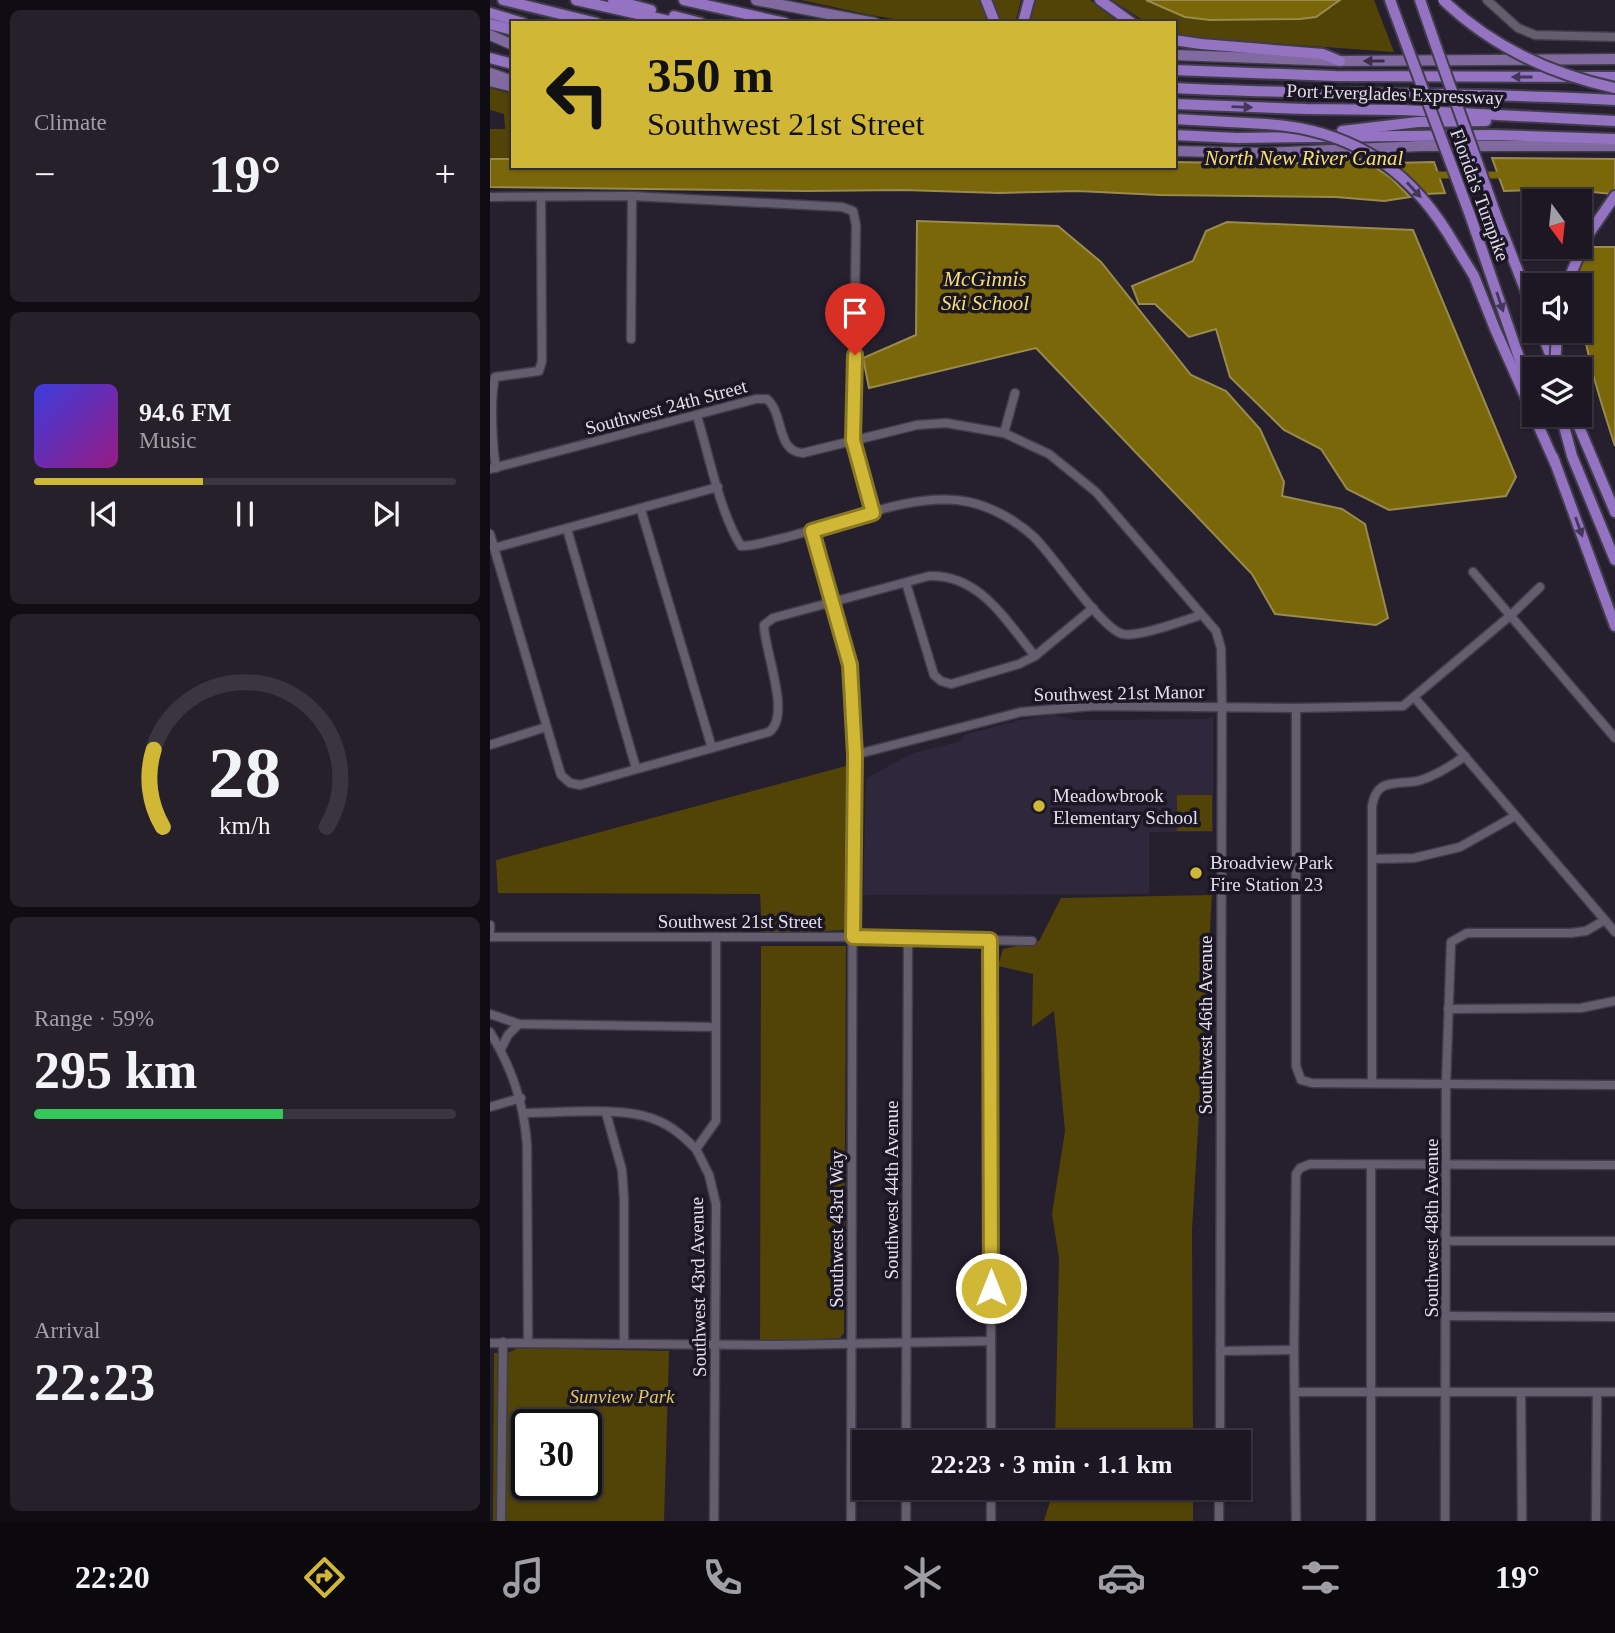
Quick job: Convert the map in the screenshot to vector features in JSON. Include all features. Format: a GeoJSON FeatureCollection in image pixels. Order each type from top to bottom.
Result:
{"type":"FeatureCollection","features":[{"type":"Feature","properties":{"kind":"highway"},"geometry":{"type":"LineString","coordinates":[[503,0],[589,21]]}},
{"type":"Feature","properties":{"kind":"highway"},"geometry":{"type":"LineString","coordinates":[[576,0],[669,21]]}},
{"type":"Feature","properties":{"kind":"highway"},"geometry":{"type":"LineString","coordinates":[[613,0],[693,21]]}},
{"type":"Feature","properties":{"kind":"highway"},"geometry":{"type":"LineString","coordinates":[[684,0],[776,21]]}},
{"type":"Feature","properties":{"kind":"highway"},"geometry":{"type":"LineString","coordinates":[[986,0],[994,21]]}},
{"type":"Feature","properties":{"kind":"highway"},"geometry":{"type":"LineString","coordinates":[[1024,21],[1029,0]]}},
{"type":"Feature","properties":{"kind":"highway"},"geometry":{"type":"LineString","coordinates":[[1100,0],[1129,21]]}},
{"type":"Feature","properties":{"kind":"highway","name":"Florida's Turnpike"},"geometry":{"type":"LineString","coordinates":[[1390,0],[1522,365]]}},
{"type":"Feature","properties":{"kind":"highway","name":"Florida's Turnpike"},"geometry":{"type":"LineString","coordinates":[[1420,0],[1522,282]]}},
{"type":"Feature","properties":{"kind":"highway"},"geometry":{"type":"LineString","coordinates":[[1443,0],[1486,35],[1531,61],[1558,73],[1615,89]]}},
{"type":"Feature","properties":{"kind":"highway"},"geometry":{"type":"LineString","coordinates":[[490,13],[516,21]]}},
{"type":"Feature","properties":{"kind":"highway"},"geometry":{"type":"LineString","coordinates":[[490,24],[511,29]]}},
{"type":"Feature","properties":{"kind":"highway"},"geometry":{"type":"LineString","coordinates":[[1176,40],[1323,54],[1340,61]]}},
{"type":"Feature","properties":{"kind":"highway"},"geometry":{"type":"LineString","coordinates":[[490,58],[511,63]]}},
{"type":"Feature","properties":{"kind":"highway","name":"Port Everglades Expressway"},"geometry":{"type":"LineString","coordinates":[[1176,70],[1335,76],[1615,77]]}},
{"type":"Feature","properties":{"kind":"highway"},"geometry":{"type":"LineString","coordinates":[[1176,88],[1615,100]]}},
{"type":"Feature","properties":{"kind":"highway","name":"Port Everglades Expressway"},"geometry":{"type":"LineString","coordinates":[[1176,104],[1403,110],[1615,121]]}},
{"type":"Feature","properties":{"kind":"highway"},"geometry":{"type":"LineString","coordinates":[[1329,136],[1348,130],[1394,124],[1549,118]]}},
{"type":"Feature","properties":{"kind":"highway"},"geometry":{"type":"LineString","coordinates":[[1176,119],[1289,125],[1328,134],[1373,155],[1410,186],[1447,232],[1474,276],[1555,463]]}},
{"type":"Feature","properties":{"kind":"highway"},"geometry":{"type":"LineString","coordinates":[[1176,135],[1237,138],[1492,135],[1615,139]]}},
{"type":"Feature","properties":{"kind":"highway"},"geometry":{"type":"LineString","coordinates":[[1571,273],[1579,251],[1598,218],[1615,196]]}},
{"type":"Feature","properties":{"kind":"highway"},"geometry":{"type":"LineString","coordinates":[[1543,427],[1615,626]]}},
{"type":"Feature","properties":{"kind":"highway"},"geometry":{"type":"LineString","coordinates":[[1564,427],[1572,456],[1615,560]]}},
{"type":"Feature","properties":{"kind":"highway"},"geometry":{"type":"LineString","coordinates":[[1579,427],[1615,512]]}},
{"type":"Feature","properties":{"kind":"highway"},"geometry":{"type":"LineString","coordinates":[[1608,546],[1615,570]]}},
{"type":"Feature","properties":{"kind":"main road"},"geometry":{"type":"LineString","coordinates":[[756,0],[863,21]]}},
{"type":"Feature","properties":{"kind":"main road"},"geometry":{"type":"LineString","coordinates":[[778,0],[830,15]]}},
{"type":"Feature","properties":{"kind":"main road"},"geometry":{"type":"LineString","coordinates":[[490,35],[511,44]]}},
{"type":"Feature","properties":{"kind":"main road"},"geometry":{"type":"LineString","coordinates":[[1176,55],[1340,61],[1615,59]]}},
{"type":"Feature","properties":{"kind":"main road"},"geometry":{"type":"LineString","coordinates":[[490,73],[511,83]]}},
{"type":"Feature","properties":{"kind":"main road"},"geometry":{"type":"LineString","coordinates":[[490,81],[511,84]]}},
{"type":"Feature","properties":{"kind":"main road"},"geometry":{"type":"LineString","coordinates":[[1176,151],[1252,153],[1421,146],[1615,146]]}},
{"type":"Feature","properties":{"kind":"street"},"geometry":{"type":"LineString","coordinates":[[1487,0],[1518,28],[1535,35],[1615,37]]}},
{"type":"Feature","properties":{"kind":"street"},"geometry":{"type":"LineString","coordinates":[[631,339],[632,196]]}},
{"type":"Feature","properties":{"kind":"street"},"geometry":{"type":"LineString","coordinates":[[490,197],[632,196],[842,208],[853,211],[856,225],[853,440],[873,513]]}},
{"type":"Feature","properties":{"kind":"street"},"geometry":{"type":"LineString","coordinates":[[493,469],[490,386],[495,377],[539,371],[542,361],[541,197]]}},
{"type":"Feature","properties":{"kind":"street"},"geometry":{"type":"LineString","coordinates":[[1004,433],[1015,393]]}},
{"type":"Feature","properties":{"kind":"street","name":"Southwest 24th Street"},"geometry":{"type":"LineString","coordinates":[[493,469],[757,399],[767,399],[774,404],[786,446],[795,453],[917,425],[946,424],[1004,433],[1049,454],[1096,492],[1200,615]]}},
{"type":"Feature","properties":{"kind":"street"},"geometry":{"type":"LineString","coordinates":[[697,416],[718,487],[741,546],[812,531],[917,501],[970,502],[1000,514],[1035,537],[1093,608],[1123,635],[1200,615]]}},
{"type":"Feature","properties":{"kind":"street"},"geometry":{"type":"LineString","coordinates":[[494,548],[718,487]]}},
{"type":"Feature","properties":{"kind":"street"},"geometry":{"type":"LineString","coordinates":[[641,510],[712,748]]}},
{"type":"Feature","properties":{"kind":"street"},"geometry":{"type":"LineString","coordinates":[[567,529],[636,768]]}},
{"type":"Feature","properties":{"kind":"street"},"geometry":{"type":"LineString","coordinates":[[812,531],[850,665],[855,755],[853,937]]}},
{"type":"Feature","properties":{"kind":"street"},"geometry":{"type":"LineString","coordinates":[[490,534],[561,775],[570,783],[580,785],[769,732],[775,728],[778,719],[774,677],[764,636],[764,625],[773,618],[929,576],[946,576],[959,579],[978,590],[1035,656]]}},
{"type":"Feature","properties":{"kind":"street"},"geometry":{"type":"LineString","coordinates":[[1473,572],[1615,738]]}},
{"type":"Feature","properties":{"kind":"street"},"geometry":{"type":"LineString","coordinates":[[906,583],[933,675],[951,684],[1019,664],[1035,656],[1093,608]]}},
{"type":"Feature","properties":{"kind":"street"},"geometry":{"type":"LineString","coordinates":[[1222,707],[1403,706],[1511,615],[1540,587]]}},
{"type":"Feature","properties":{"kind":"street","name":"Southwest 46th Avenue"},"geometry":{"type":"LineString","coordinates":[[1200,615],[1216,631],[1220,642],[1222,707],[1220,1430]]}},
{"type":"Feature","properties":{"kind":"street"},"geometry":{"type":"LineString","coordinates":[[1414,697],[1615,932]]}},
{"type":"Feature","properties":{"kind":"street","name":"Southwest 21st Manor"},"geometry":{"type":"LineString","coordinates":[[855,755],[1021,712],[1094,706],[1222,707]]}},
{"type":"Feature","properties":{"kind":"street"},"geometry":{"type":"LineString","coordinates":[[1296,708],[1296,1066],[1301,1080],[1312,1083],[1615,1085]]}},
{"type":"Feature","properties":{"kind":"street"},"geometry":{"type":"LineString","coordinates":[[490,745],[546,727]]}},
{"type":"Feature","properties":{"kind":"street"},"geometry":{"type":"LineString","coordinates":[[1372,1083],[1374,795],[1380,788],[1388,785],[1419,781],[1441,772],[1465,756]]}},
{"type":"Feature","properties":{"kind":"street"},"geometry":{"type":"LineString","coordinates":[[1373,859],[1414,858],[1460,847],[1515,816]]}},
{"type":"Feature","properties":{"kind":"street","name":"Southwest 48th Avenue"},"geometry":{"type":"LineString","coordinates":[[1445,1521],[1446,1085],[1451,942],[1467,933],[1586,931],[1605,920]]}},
{"type":"Feature","properties":{"kind":"street"},"geometry":{"type":"LineString","coordinates":[[490,925],[490,937]]}},
{"type":"Feature","properties":{"kind":"street","name":"Southwest 21st Street"},"geometry":{"type":"LineString","coordinates":[[490,937],[908,937],[1032,941]]}},
{"type":"Feature","properties":{"kind":"street"},"geometry":{"type":"LineString","coordinates":[[524,1113],[634,1114],[654,1119],[685,1137],[696,1149],[716,1121],[716,937]]}},
{"type":"Feature","properties":{"kind":"street","name":"Southwest 43rd Way"},"geometry":{"type":"LineString","coordinates":[[851,1521],[853,937]]}},
{"type":"Feature","properties":{"kind":"street","name":"Southwest 44th Avenue"},"geometry":{"type":"LineString","coordinates":[[906,1430],[908,937]]}},
{"type":"Feature","properties":{"kind":"street"},"geometry":{"type":"LineString","coordinates":[[990,940],[991,1430]]}},
{"type":"Feature","properties":{"kind":"street"},"geometry":{"type":"LineString","coordinates":[[1448,1009],[1581,1008],[1615,1001]]}},
{"type":"Feature","properties":{"kind":"street"},"geometry":{"type":"LineString","coordinates":[[490,1014],[519,1024],[715,1027]]}},
{"type":"Feature","properties":{"kind":"street"},"geometry":{"type":"LineString","coordinates":[[500,1049],[508,1035],[519,1024]]}},
{"type":"Feature","properties":{"kind":"street"},"geometry":{"type":"LineString","coordinates":[[490,1032],[500,1049],[524,1113],[527,1145],[528,1342]]}},
{"type":"Feature","properties":{"kind":"street"},"geometry":{"type":"LineString","coordinates":[[490,1107],[520,1098]]}},
{"type":"Feature","properties":{"kind":"street"},"geometry":{"type":"LineString","coordinates":[[606,1113],[622,1170],[624,1343]]}},
{"type":"Feature","properties":{"kind":"street","name":"Southwest 43rd Avenue"},"geometry":{"type":"LineString","coordinates":[[696,1149],[709,1175],[716,1204],[715,1521]]}},
{"type":"Feature","properties":{"kind":"street"},"geometry":{"type":"LineString","coordinates":[[1296,1521],[1294,1350],[1296,1174],[1300,1168],[1310,1164],[1615,1165]]}},
{"type":"Feature","properties":{"kind":"street"},"geometry":{"type":"LineString","coordinates":[[1371,1165],[1371,1521]]}},
{"type":"Feature","properties":{"kind":"street"},"geometry":{"type":"LineString","coordinates":[[1446,1241],[1615,1241]]}},
{"type":"Feature","properties":{"kind":"street"},"geometry":{"type":"LineString","coordinates":[[1446,1317],[1615,1317]]}},
{"type":"Feature","properties":{"kind":"street"},"geometry":{"type":"LineString","coordinates":[[490,1343],[715,1345],[991,1341]]}},
{"type":"Feature","properties":{"kind":"street"},"geometry":{"type":"LineString","coordinates":[[501,1521],[503,1342]]}},
{"type":"Feature","properties":{"kind":"street"},"geometry":{"type":"LineString","coordinates":[[1220,1351],[1294,1350]]}},
{"type":"Feature","properties":{"kind":"street"},"geometry":{"type":"LineString","coordinates":[[1296,1392],[1615,1392]]}},
{"type":"Feature","properties":{"kind":"street"},"geometry":{"type":"LineString","coordinates":[[1521,1392],[1522,1521]]}},
{"type":"Feature","properties":{"kind":"street"},"geometry":{"type":"LineString","coordinates":[[1596,1521],[1597,1392]]}},
{"type":"Feature","properties":{"kind":"street"},"geometry":{"type":"LineString","coordinates":[[906,1500],[906,1521]]}},
{"type":"Feature","properties":{"kind":"street"},"geometry":{"type":"LineString","coordinates":[[991,1500],[991,1521]]}},
{"type":"Feature","properties":{"kind":"street"},"geometry":{"type":"LineString","coordinates":[[1219,1500],[1219,1521]]}},
{"type":"Feature","properties":{"kind":"shaded area","name":"Meadowbrook Elementary School"},"geometry":{"type":"Polygon","coordinates":[[[1053,715],[1075,720],[1206,719],[1213,716],[1213,832],[1149,832],[1149,894],[863,895],[866,780],[869,777],[913,753],[962,741],[964,735],[1020,720],[1053,715]]]}},
{"type":"Feature","properties":{"kind":"green space"},"geometry":{"type":"Polygon","coordinates":[[[801,0],[1021,0],[1016,21],[906,21],[801,0]]]}},
{"type":"Feature","properties":{"kind":"green space"},"geometry":{"type":"Polygon","coordinates":[[[1036,0],[1090,0],[1116,21],[1031,21],[1036,0]]]}},
{"type":"Feature","properties":{"kind":"green space"},"geometry":{"type":"Polygon","coordinates":[[[1112,0],[1146,0],[1185,17],[1210,20],[1300,19],[1333,7],[1340,0],[1374,0],[1394,52],[1199,38],[1176,33],[1176,21],[1144,21],[1112,0]]]}},
{"type":"Feature","properties":{"kind":"green space"},"geometry":{"type":"Polygon","coordinates":[[[490,88],[511,93],[511,159],[490,159],[490,129],[505,129],[504,114],[490,110],[490,88]]]}},
{"type":"Feature","properties":{"kind":"green space"},"geometry":{"type":"Polygon","coordinates":[[[846,766],[844,930],[762,934],[760,894],[498,893],[496,860],[846,766]]]}},
{"type":"Feature","properties":{"kind":"green space"},"geometry":{"type":"Polygon","coordinates":[[[1177,795],[1212,795],[1212,831],[1177,831],[1177,795]]]}},
{"type":"Feature","properties":{"kind":"green space"},"geometry":{"type":"Polygon","coordinates":[[[1212,895],[1192,1230],[1193,1430],[1055,1430],[1059,1258],[1052,1214],[1065,1131],[1054,1011],[1032,1027],[1033,974],[998,966],[1003,949],[1039,941],[1061,898],[1212,895]]]}},
{"type":"Feature","properties":{"kind":"green space"},"geometry":{"type":"Polygon","coordinates":[[[761,946],[846,946],[844,1333],[840,1338],[760,1342],[761,946]]]}},
{"type":"Feature","properties":{"kind":"green space","name":"Sunview Park"},"geometry":{"type":"Polygon","coordinates":[[[519,1348],[669,1351],[664,1521],[493,1521],[494,1353],[507,1353],[519,1348]]]}},
{"type":"Feature","properties":{"kind":"green space"},"geometry":{"type":"Polygon","coordinates":[[[1050,1500],[1193,1500],[1193,1521],[1044,1521],[1050,1500]]]}},
{"type":"Feature","properties":{"kind":"water"},"geometry":{"type":"Polygon","coordinates":[[[1146,0],[1340,0],[1316,17],[1210,20],[1185,17],[1146,0]]]}},
{"type":"Feature","properties":{"kind":"water"},"geometry":{"type":"Polygon","coordinates":[[[1492,158],[1615,159],[1615,189],[1612,194],[1592,192],[1592,189],[1504,191],[1492,158]]]}},
{"type":"Feature","properties":{"kind":"water"},"geometry":{"type":"Polygon","coordinates":[[[490,159],[511,159],[511,168],[1176,168],[1176,162],[1283,164],[1363,159],[1391,178],[1410,197],[1384,201],[1336,197],[1078,191],[999,193],[490,187],[490,159]]]}},
{"type":"Feature","properties":{"kind":"water"},"geometry":{"type":"Polygon","coordinates":[[[1434,162],[1445,193],[1426,194],[1394,163],[1434,162]]]}},
{"type":"Feature","properties":{"kind":"water","name":"McGinnis Ski School"},"geometry":{"type":"Polygon","coordinates":[[[917,221],[1058,226],[1101,262],[1191,375],[1226,391],[1260,429],[1284,482],[1282,496],[1342,509],[1365,524],[1388,618],[1376,625],[1275,614],[1252,574],[1036,348],[869,388],[863,358],[916,335],[917,221]]]}},
{"type":"Feature","properties":{"kind":"water"},"geometry":{"type":"Polygon","coordinates":[[[1227,222],[1413,230],[1516,477],[1506,496],[1389,510],[1347,489],[1321,449],[1284,430],[1230,377],[1216,329],[1189,337],[1155,304],[1139,304],[1132,286],[1193,261],[1206,231],[1227,222]]]}},
{"type":"Feature","properties":{"kind":"water"},"geometry":{"type":"Polygon","coordinates":[[[1592,247],[1615,247],[1615,446],[1596,387],[1592,357],[1589,357],[1586,343],[1592,343],[1592,273],[1574,273],[1571,259],[1592,259],[1592,247]]]}},
{"type":"Feature","properties":{"kind":"waterway","name":"North New River Canal"},"geometry":{"type":"LineString","coordinates":[[1430,175],[1506,175]]}},
{"type":"Feature","properties":{"kind":"place","name":"Meadowbrook Elementary School"},"geometry":{"type":"Point","coordinates":[1039,806]}},
{"type":"Feature","properties":{"kind":"place","name":"Broadview Park Fire Station 23"},"geometry":{"type":"Point","coordinates":[1196,873]}},
{"type":"Feature","properties":{"kind":"route"},"geometry":{"type":"LineString","coordinates":[[855,355],[853,440],[873,513],[812,531],[850,665],[855,755],[853,937],[990,940],[991,1288]]}}]}
